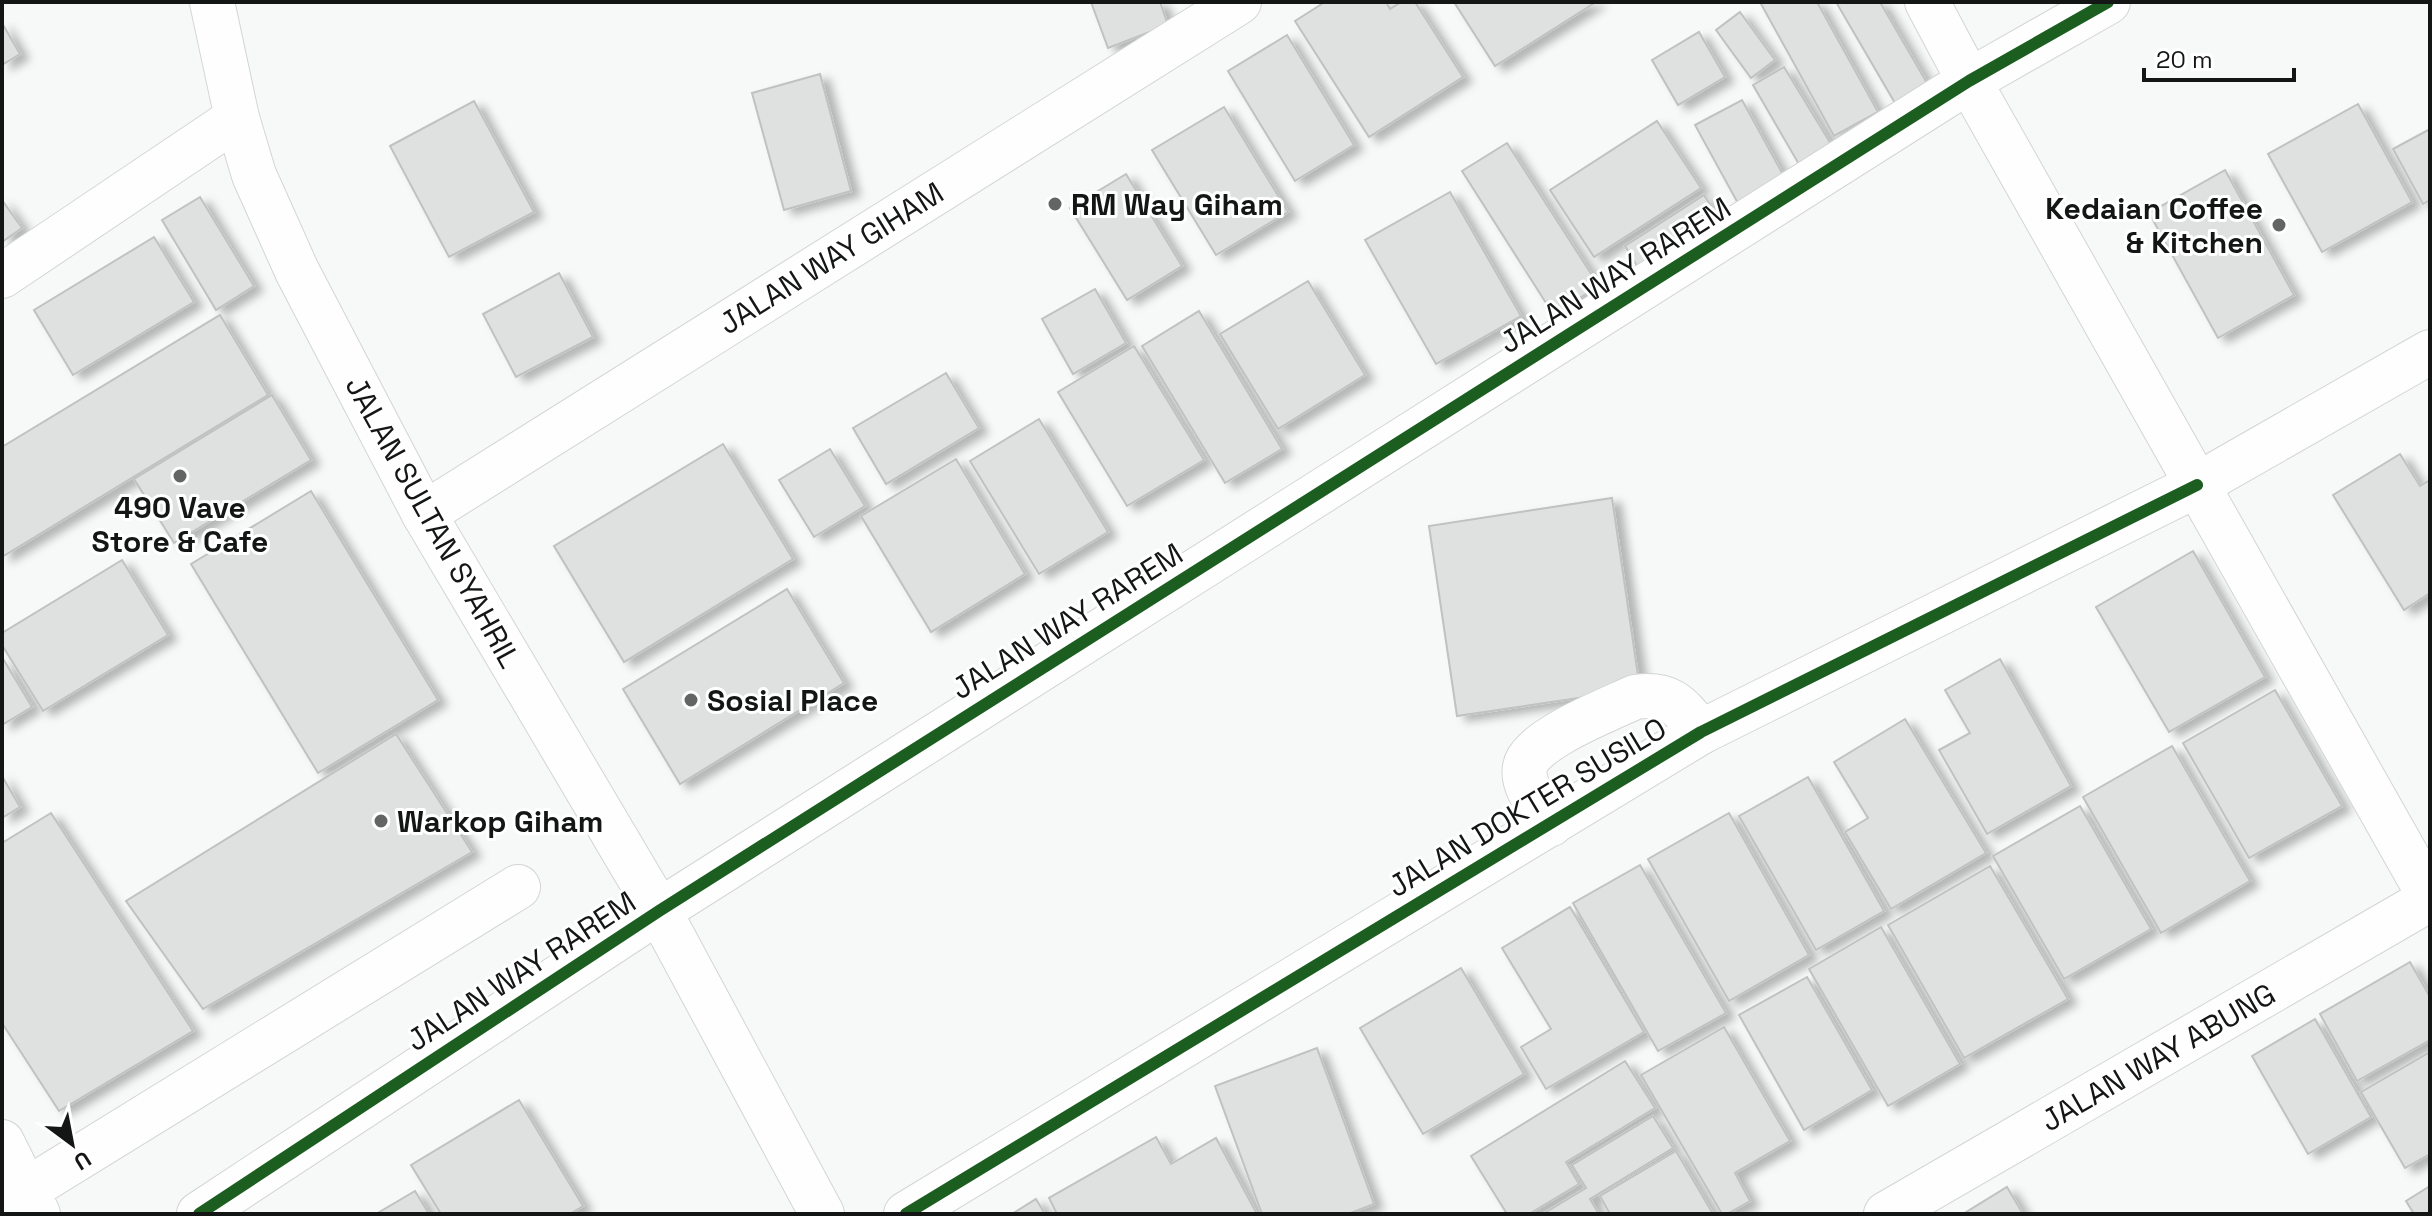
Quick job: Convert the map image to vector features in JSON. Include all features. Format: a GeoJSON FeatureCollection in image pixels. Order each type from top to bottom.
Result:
{"type":"FeatureCollection","features":[{"type":"Feature","properties":{"kind":"street","name":"JALAN SULTAN SYAHRIL"},"geometry":{"type":"LineString","coordinates":[[212,2],[237,118],[254,175],[297,271],[424,514],[659,911],[822,1214]]}},
{"type":"Feature","properties":{"kind":"street","name":"JALAN WAY GIHAM"},"geometry":{"type":"LineString","coordinates":[[424,514],[1239,2]]}},
{"type":"Feature","properties":{"kind":"street"},"geometry":{"type":"LineString","coordinates":[[1927,2],[2430,898]]}},
{"type":"Feature","properties":{"kind":"street","name":"JALAN WAY RAREM"},"geometry":{"type":"LineString","coordinates":[[199,1214],[659,911],[1969,81],[2108,2]]}},
{"type":"Feature","properties":{"kind":"street"},"geometry":{"type":"LineString","coordinates":[[2,276],[237,118]]}},
{"type":"Feature","properties":{"kind":"street","name":"JALAN DOKTER SUSILO"},"geometry":{"type":"LineString","coordinates":[[906,1214],[1701,732],[2197,485],[2430,352]]}},
{"type":"Feature","properties":{"kind":"street"},"geometry":{"type":"LineString","coordinates":[[1551,824],[1528,787],[1525,775],[1525,765],[1542,744],[1635,697],[1647,695],[1658,695],[1679,706],[1701,732]]}},
{"type":"Feature","properties":{"kind":"street"},"geometry":{"type":"LineString","coordinates":[[2,1142],[22,1203],[518,887]]}},
{"type":"Feature","properties":{"kind":"street","name":"JALAN WAY ABUNG"},"geometry":{"type":"LineString","coordinates":[[1886,1214],[2430,898]]}},
{"type":"Feature","properties":{"kind":"building"},"geometry":{"type":"Polygon","coordinates":[[[1091,2],[1160,2],[1168,25],[1108,48],[1091,2]]]}},
{"type":"Feature","properties":{"kind":"building"},"geometry":{"type":"Polygon","coordinates":[[[1325,2],[1386,2],[1390,9],[1401,2],[1415,2],[1463,77],[1369,137],[1295,21],[1325,2]]]}},
{"type":"Feature","properties":{"kind":"building"},"geometry":{"type":"Polygon","coordinates":[[[1454,2],[1596,2],[1495,66],[1454,2]]]}},
{"type":"Feature","properties":{"kind":"building"},"geometry":{"type":"Polygon","coordinates":[[[1760,2],[1817,2],[1878,112],[1834,136],[1760,2]]]}},
{"type":"Feature","properties":{"kind":"building"},"geometry":{"type":"Polygon","coordinates":[[[1836,2],[1880,2],[1927,83],[1895,103],[1836,2]]]}},
{"type":"Feature","properties":{"kind":"building"},"geometry":{"type":"Polygon","coordinates":[[[1740,12],[1775,60],[1751,78],[1716,30],[1740,12]]]}},
{"type":"Feature","properties":{"kind":"building"},"geometry":{"type":"Polygon","coordinates":[[[2,23],[20,54],[2,65],[2,23]]]}},
{"type":"Feature","properties":{"kind":"building"},"geometry":{"type":"Polygon","coordinates":[[[1699,32],[1725,77],[1678,105],[1652,60],[1699,32]]]}},
{"type":"Feature","properties":{"kind":"building"},"geometry":{"type":"Polygon","coordinates":[[[1287,35],[1354,145],[1295,181],[1228,71],[1287,35]]]}},
{"type":"Feature","properties":{"kind":"building"},"geometry":{"type":"Polygon","coordinates":[[[1784,67],[1837,154],[1804,173],[1753,85],[1784,67]]]}},
{"type":"Feature","properties":{"kind":"building"},"geometry":{"type":"Polygon","coordinates":[[[820,74],[851,191],[784,210],[752,93],[820,74]]]}},
{"type":"Feature","properties":{"kind":"building"},"geometry":{"type":"Polygon","coordinates":[[[1742,100],[1787,182],[1740,207],[1695,125],[1742,100]]]}},
{"type":"Feature","properties":{"kind":"building"},"geometry":{"type":"Polygon","coordinates":[[[474,101],[534,212],[449,257],[390,146],[474,101]]]}},
{"type":"Feature","properties":{"kind":"building"},"geometry":{"type":"Polygon","coordinates":[[[2358,104],[2412,202],[2322,252],[2268,154],[2358,104]]]}},
{"type":"Feature","properties":{"kind":"building"},"geometry":{"type":"Polygon","coordinates":[[[1224,107],[1288,212],[1216,255],[1152,150],[1224,107]]]}},
{"type":"Feature","properties":{"kind":"building"},"geometry":{"type":"Polygon","coordinates":[[[1657,121],[1701,188],[1594,257],[1550,190],[1657,121]]]}},
{"type":"Feature","properties":{"kind":"building"},"geometry":{"type":"Polygon","coordinates":[[[2430,129],[2430,200],[2423,204],[2393,149],[2430,129]]]}},
{"type":"Feature","properties":{"kind":"building"},"geometry":{"type":"Polygon","coordinates":[[[1507,143],[1599,286],[1553,314],[1462,171],[1507,143]]]}},
{"type":"Feature","properties":{"kind":"building"},"geometry":{"type":"Polygon","coordinates":[[[2225,170],[2294,295],[2218,338],[2149,213],[2225,170]]]}},
{"type":"Feature","properties":{"kind":"building"},"geometry":{"type":"Polygon","coordinates":[[[1126,174],[1182,266],[1127,300],[1070,208],[1126,174]]]}},
{"type":"Feature","properties":{"kind":"building"},"geometry":{"type":"Polygon","coordinates":[[[1450,192],[1521,316],[1436,364],[1365,240],[1450,192]]]}},
{"type":"Feature","properties":{"kind":"building"},"geometry":{"type":"Polygon","coordinates":[[[1704,195],[1722,223],[1642,274],[1625,246],[1704,195]]]}},
{"type":"Feature","properties":{"kind":"building"},"geometry":{"type":"Polygon","coordinates":[[[200,197],[254,286],[216,310],[162,220],[200,197]]]}},
{"type":"Feature","properties":{"kind":"building"},"geometry":{"type":"Polygon","coordinates":[[[2,200],[22,228],[2,242],[2,200]]]}},
{"type":"Feature","properties":{"kind":"building"},"geometry":{"type":"Polygon","coordinates":[[[154,237],[194,302],[73,375],[34,310],[154,237]]]}},
{"type":"Feature","properties":{"kind":"building"},"geometry":{"type":"Polygon","coordinates":[[[559,273],[593,337],[516,377],[483,314],[559,273]]]}},
{"type":"Feature","properties":{"kind":"building"},"geometry":{"type":"Polygon","coordinates":[[[1308,281],[1365,375],[1278,429],[1220,334],[1308,281]]]}},
{"type":"Feature","properties":{"kind":"building"},"geometry":{"type":"Polygon","coordinates":[[[1095,289],[1126,343],[1073,374],[1042,319],[1095,289]]]}},
{"type":"Feature","properties":{"kind":"building"},"geometry":{"type":"Polygon","coordinates":[[[1199,311],[1282,449],[1225,483],[1142,346],[1199,311]]]}},
{"type":"Feature","properties":{"kind":"building"},"geometry":{"type":"Polygon","coordinates":[[[220,315],[268,395],[2,557],[2,447],[220,315]]]}},
{"type":"Feature","properties":{"kind":"building"},"geometry":{"type":"Polygon","coordinates":[[[1134,346],[1204,460],[1127,506],[1058,392],[1134,346]]]}},
{"type":"Feature","properties":{"kind":"building"},"geometry":{"type":"Polygon","coordinates":[[[946,373],[979,428],[886,484],[853,428],[946,373]]]}},
{"type":"Feature","properties":{"kind":"building"},"geometry":{"type":"Polygon","coordinates":[[[272,395],[311,460],[174,543],[134,479],[272,395]]]}},
{"type":"Feature","properties":{"kind":"building"},"geometry":{"type":"Polygon","coordinates":[[[1039,419],[1108,532],[1039,574],[970,461],[1039,419]]]}},
{"type":"Feature","properties":{"kind":"building"},"geometry":{"type":"Polygon","coordinates":[[[723,444],[793,559],[624,662],[554,546],[723,444]]]}},
{"type":"Feature","properties":{"kind":"building"},"geometry":{"type":"Polygon","coordinates":[[[830,449],[865,506],[814,537],[779,480],[830,449]]]}},
{"type":"Feature","properties":{"kind":"building"},"geometry":{"type":"Polygon","coordinates":[[[2400,454],[2420,486],[2430,480],[2430,593],[2404,610],[2333,495],[2400,454]]]}},
{"type":"Feature","properties":{"kind":"building"},"geometry":{"type":"Polygon","coordinates":[[[956,459],[1025,574],[931,632],[861,516],[956,459]]]}},
{"type":"Feature","properties":{"kind":"building"},"geometry":{"type":"Polygon","coordinates":[[[311,491],[438,700],[318,773],[191,564],[311,491]]]}},
{"type":"Feature","properties":{"kind":"building"},"geometry":{"type":"Polygon","coordinates":[[[1612,498],[1640,689],[1457,716],[1429,526],[1612,498]]]}},
{"type":"Feature","properties":{"kind":"building"},"geometry":{"type":"Polygon","coordinates":[[[2193,551],[2265,677],[2169,732],[2096,607],[2193,551]]]}},
{"type":"Feature","properties":{"kind":"building"},"geometry":{"type":"Polygon","coordinates":[[[122,560],[168,635],[43,711],[2,645],[2,633],[122,560]]]}},
{"type":"Feature","properties":{"kind":"building"},"geometry":{"type":"Polygon","coordinates":[[[787,589],[844,683],[680,784],[623,689],[787,589]]]}},
{"type":"Feature","properties":{"kind":"building"},"geometry":{"type":"Polygon","coordinates":[[[2,657],[32,707],[2,725],[2,657]]]}},
{"type":"Feature","properties":{"kind":"building"},"geometry":{"type":"Polygon","coordinates":[[[2000,659],[2071,786],[1987,834],[1939,750],[1970,733],[1945,690],[2000,659]]]}},
{"type":"Feature","properties":{"kind":"building"},"geometry":{"type":"Polygon","coordinates":[[[2275,690],[2342,806],[2249,858],[2183,743],[2275,690]]]}},
{"type":"Feature","properties":{"kind":"building"},"geometry":{"type":"Polygon","coordinates":[[[1905,719],[1986,853],[1891,909],[1845,832],[1868,818],[1834,762],[1905,719]]]}},
{"type":"Feature","properties":{"kind":"building"},"geometry":{"type":"Polygon","coordinates":[[[396,734],[472,852],[203,1009],[126,901],[396,734]]]}},
{"type":"Feature","properties":{"kind":"building"},"geometry":{"type":"Polygon","coordinates":[[[2172,746],[2250,881],[2161,933],[2083,797],[2172,746]]]}},
{"type":"Feature","properties":{"kind":"building"},"geometry":{"type":"Polygon","coordinates":[[[2,776],[20,807],[2,818],[2,776]]]}},
{"type":"Feature","properties":{"kind":"building"},"geometry":{"type":"Polygon","coordinates":[[[1808,777],[1884,911],[1816,950],[1739,816],[1808,777]]]}},
{"type":"Feature","properties":{"kind":"building"},"geometry":{"type":"Polygon","coordinates":[[[2080,806],[2151,929],[2064,979],[1993,856],[2080,806]]]}},
{"type":"Feature","properties":{"kind":"building"},"geometry":{"type":"Polygon","coordinates":[[[51,813],[193,1031],[59,1111],[2,1023],[2,843],[51,813]]]}},
{"type":"Feature","properties":{"kind":"building"},"geometry":{"type":"Polygon","coordinates":[[[1729,813],[1809,955],[1729,1001],[1648,859],[1729,813]]]}},
{"type":"Feature","properties":{"kind":"building"},"geometry":{"type":"Polygon","coordinates":[[[1640,865],[1726,1013],[1658,1051],[1573,903],[1640,865]]]}},
{"type":"Feature","properties":{"kind":"building"},"geometry":{"type":"Polygon","coordinates":[[[1990,866],[2068,999],[1964,1058],[1888,925],[1990,866]]]}},
{"type":"Feature","properties":{"kind":"building"},"geometry":{"type":"Polygon","coordinates":[[[1570,907],[1644,1032],[1546,1089],[1521,1047],[1551,1029],[1502,948],[1570,907]]]}},
{"type":"Feature","properties":{"kind":"building"},"geometry":{"type":"Polygon","coordinates":[[[1881,927],[1960,1064],[1888,1106],[1809,969],[1881,927]]]}},
{"type":"Feature","properties":{"kind":"building"},"geometry":{"type":"Polygon","coordinates":[[[2410,962],[2430,997],[2430,1040],[2357,1081],[2320,1014],[2410,962]]]}},
{"type":"Feature","properties":{"kind":"building"},"geometry":{"type":"Polygon","coordinates":[[[1461,968],[1524,1074],[1423,1134],[1360,1028],[1461,968]]]}},
{"type":"Feature","properties":{"kind":"building"},"geometry":{"type":"Polygon","coordinates":[[[1807,977],[1872,1090],[1804,1130],[1739,1015],[1807,977]]]}},
{"type":"Feature","properties":{"kind":"building"},"geometry":{"type":"Polygon","coordinates":[[[2315,1019],[2371,1117],[2308,1154],[2252,1056],[2315,1019]]]}},
{"type":"Feature","properties":{"kind":"building"},"geometry":{"type":"Polygon","coordinates":[[[1724,1027],[1790,1141],[1735,1173],[1750,1201],[1727,1214],[1722,1214],[1641,1075],[1724,1027]]]}},
{"type":"Feature","properties":{"kind":"building"},"geometry":{"type":"Polygon","coordinates":[[[1317,1048],[1374,1204],[1348,1214],[1262,1214],[1215,1086],[1317,1048]]]}},
{"type":"Feature","properties":{"kind":"building"},"geometry":{"type":"Polygon","coordinates":[[[2430,1052],[2430,1154],[2405,1168],[2361,1092],[2430,1052]]]}},
{"type":"Feature","properties":{"kind":"building"},"geometry":{"type":"Polygon","coordinates":[[[1625,1061],[1655,1108],[1566,1162],[1579,1184],[1529,1214],[1507,1214],[1471,1156],[1625,1061]]]}},
{"type":"Feature","properties":{"kind":"building"},"geometry":{"type":"Polygon","coordinates":[[[519,1100],[583,1206],[570,1214],[441,1214],[411,1165],[519,1100]]]}},
{"type":"Feature","properties":{"kind":"building"},"geometry":{"type":"Polygon","coordinates":[[[1653,1116],[1673,1148],[1590,1199],[1599,1214],[1543,1214],[1586,1188],[1572,1165],[1653,1116]]]}},
{"type":"Feature","properties":{"kind":"building"},"geometry":{"type":"Polygon","coordinates":[[[1156,1137],[1171,1164],[1216,1138],[1257,1214],[1057,1214],[1049,1198],[1156,1137]]]}},
{"type":"Feature","properties":{"kind":"building"},"geometry":{"type":"Polygon","coordinates":[[[1676,1151],[1713,1214],[1610,1214],[1600,1196],[1676,1151]]]}},
{"type":"Feature","properties":{"kind":"building"},"geometry":{"type":"Polygon","coordinates":[[[2430,1186],[2430,1214],[2414,1214],[2406,1201],[2430,1186]]]}},
{"type":"Feature","properties":{"kind":"building"},"geometry":{"type":"Polygon","coordinates":[[[2007,1187],[2023,1214],[1963,1214],[2007,1187]]]}},
{"type":"Feature","properties":{"kind":"building"},"geometry":{"type":"Polygon","coordinates":[[[415,1191],[429,1214],[376,1214],[415,1191]]]}},
{"type":"Feature","properties":{"kind":"building"},"geometry":{"type":"Polygon","coordinates":[[[1036,1199],[1045,1214],[1012,1214],[1036,1199]]]}},
{"type":"Feature","properties":{"kind":"cycle path"},"geometry":{"type":"LineString","coordinates":[[199,1214],[659,911],[1969,81],[2108,2]]}},
{"type":"Feature","properties":{"kind":"cycle path"},"geometry":{"type":"LineString","coordinates":[[906,1214],[1701,732],[2197,485]]}},
{"type":"Feature","properties":{"kind":"place","name":"RM Way Giham"},"geometry":{"type":"Point","coordinates":[1055,204]}},
{"type":"Feature","properties":{"kind":"place","name":"Kedaian Coffee & Kitchen"},"geometry":{"type":"Point","coordinates":[2279,225]}},
{"type":"Feature","properties":{"kind":"place","name":"490 Vave Store & Cafe"},"geometry":{"type":"Point","coordinates":[180,476]}},
{"type":"Feature","properties":{"kind":"place","name":"Sosial Place"},"geometry":{"type":"Point","coordinates":[691,700]}},
{"type":"Feature","properties":{"kind":"place","name":"Warkop Giham"},"geometry":{"type":"Point","coordinates":[381,821]}}]}
